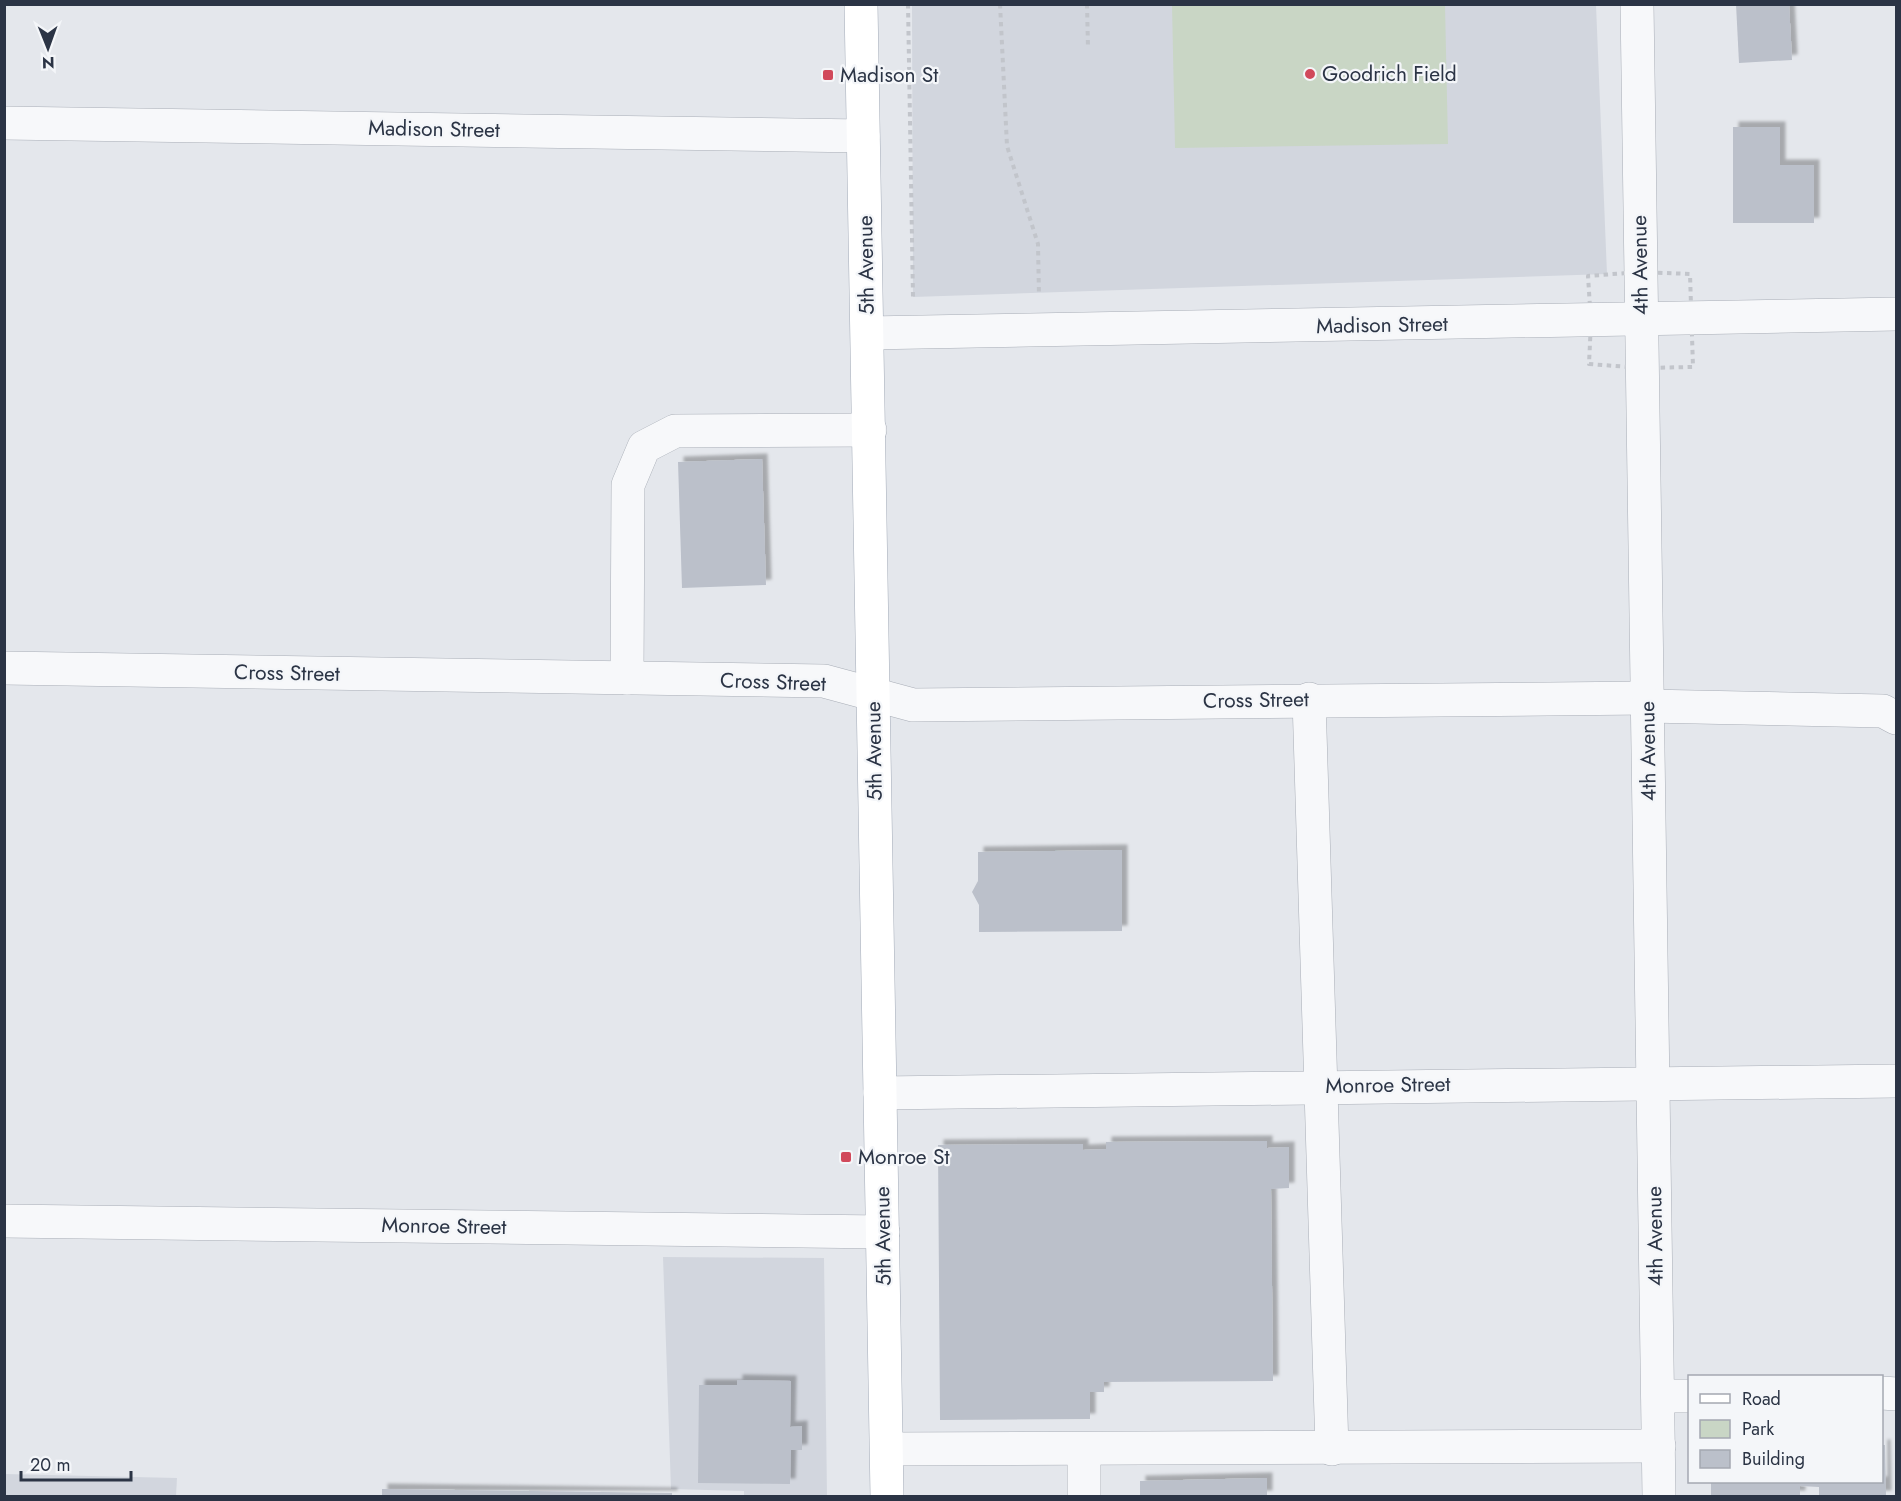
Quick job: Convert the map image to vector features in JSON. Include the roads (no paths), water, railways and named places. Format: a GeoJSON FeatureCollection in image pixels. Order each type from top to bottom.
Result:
{"type":"FeatureCollection","features":[{"type":"Feature","properties":{"kind":"main road","name":"5th Avenue"},"geometry":{"type":"LineString","coordinates":[[861,4],[887,1497]]}},
{"type":"Feature","properties":{"kind":"street","name":"4th Avenue"},"geometry":{"type":"LineString","coordinates":[[1636,4],[1654,1083],[1674,1396],[1659,1446],[1659,1497]]}},
{"type":"Feature","properties":{"kind":"street","name":"Madison Street"},"geometry":{"type":"LineString","coordinates":[[4,123],[863,136]]}},
{"type":"Feature","properties":{"kind":"street","name":"Madison Street"},"geometry":{"type":"LineString","coordinates":[[868,333],[1896,315]]}},
{"type":"Feature","properties":{"kind":"street"},"geometry":{"type":"LineString","coordinates":[[627,678],[628,485],[644,447],[675,431],[870,430]]}},
{"type":"Feature","properties":{"kind":"street","name":"Cross Street"},"geometry":{"type":"LineString","coordinates":[[4,668],[824,681],[913,705],[1309,699],[1647,702],[1883,711],[1896,718]]}},
{"type":"Feature","properties":{"kind":"street"},"geometry":{"type":"LineString","coordinates":[[1309,699],[1332,1449]]}},
{"type":"Feature","properties":{"kind":"street","name":"Monroe Street"},"geometry":{"type":"LineString","coordinates":[[880,1093],[1896,1081]]}},
{"type":"Feature","properties":{"kind":"street","name":"Monroe Street"},"geometry":{"type":"LineString","coordinates":[[4,1221],[883,1232]]}},
{"type":"Feature","properties":{"kind":"street"},"geometry":{"type":"LineString","coordinates":[[887,1449],[1659,1446]]}},
{"type":"Feature","properties":{"kind":"street"},"geometry":{"type":"LineString","coordinates":[[1084,1449],[1084,1497]]}},
{"type":"Feature","properties":{"kind":"place","name":"Goodrich Field"},"geometry":{"type":"Point","coordinates":[1310,74]}},
{"type":"Feature","properties":{"kind":"place","name":"Madison St"},"geometry":{"type":"Point","coordinates":[828,75]}},
{"type":"Feature","properties":{"kind":"place","name":"Monroe St"},"geometry":{"type":"Point","coordinates":[846,1157]}}]}
